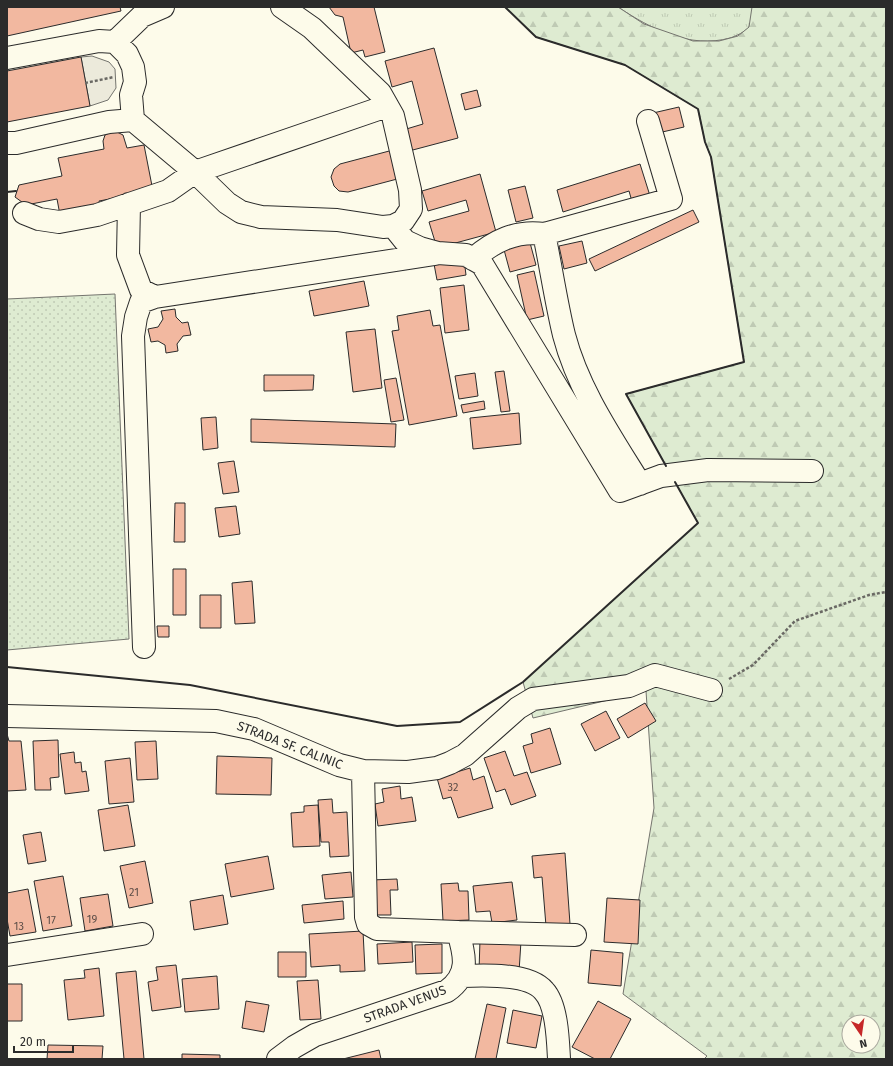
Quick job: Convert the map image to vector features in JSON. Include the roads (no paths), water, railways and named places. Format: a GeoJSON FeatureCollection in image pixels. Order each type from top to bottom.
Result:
{"type":"FeatureCollection","features":[{"type":"Feature","properties":{"kind":"street"},"geometry":{"type":"LineString","coordinates":[[115,42],[142,16],[163,7]]}},
{"type":"Feature","properties":{"kind":"street"},"geometry":{"type":"LineString","coordinates":[[7,143],[16,143],[109,122],[133,120],[195,172],[226,203],[241,212],[262,217],[336,220],[383,226],[393,226],[403,221],[411,209],[410,190],[393,116],[380,93],[312,28],[282,7]]}},
{"type":"Feature","properties":{"kind":"street"},"geometry":{"type":"LineString","coordinates":[[7,58],[99,41],[115,42],[127,54],[134,73],[135,82],[131,95],[133,120]]}},
{"type":"Feature","properties":{"kind":"street"},"geometry":{"type":"LineString","coordinates":[[24,213],[38,219],[59,222],[97,215],[168,191],[195,172],[387,106]]}},
{"type":"Feature","properties":{"kind":"street"},"geometry":{"type":"LineString","coordinates":[[473,259],[489,245],[507,238],[530,232],[544,234],[671,199],[648,121]]}},
{"type":"Feature","properties":{"kind":"street"},"geometry":{"type":"LineString","coordinates":[[129,204],[128,254],[141,290],[155,297]]}},
{"type":"Feature","properties":{"kind":"street"},"geometry":{"type":"LineString","coordinates":[[393,226],[405,241],[420,248],[438,253],[466,255],[482,264],[620,491],[661,476],[708,470],[812,470]]}},
{"type":"Feature","properties":{"kind":"street"},"geometry":{"type":"LineString","coordinates":[[544,234],[564,336],[580,381],[640,484]]}},
{"type":"Feature","properties":{"kind":"street"},"geometry":{"type":"LineString","coordinates":[[144,647],[133,336],[136,317],[141,302],[155,297],[438,253]]}},
{"type":"Feature","properties":{"kind":"street","name":"STRADA SF. CALINIC"},"geometry":{"type":"LineString","coordinates":[[7,716],[196,720],[234,724],[254,729],[339,765],[362,771],[422,771],[450,764],[465,755],[518,708],[533,699],[628,686],[656,675],[711,690]]}},
{"type":"Feature","properties":{"kind":"street"},"geometry":{"type":"LineString","coordinates":[[362,771],[366,917],[368,924],[377,929],[575,934]]}},
{"type":"Feature","properties":{"kind":"street","name":"STRADA VENUS"},"geometry":{"type":"LineString","coordinates":[[278,1059],[294,1047],[315,1035],[447,991],[456,984],[462,976],[464,962],[463,949],[458,932]]}},
{"type":"Feature","properties":{"kind":"street"},"geometry":{"type":"LineString","coordinates":[[7,955],[142,934]]}},
{"type":"Feature","properties":{"kind":"street"},"geometry":{"type":"LineString","coordinates":[[462,976],[512,977],[530,981],[544,990],[551,1005],[560,1059]]}}]}
